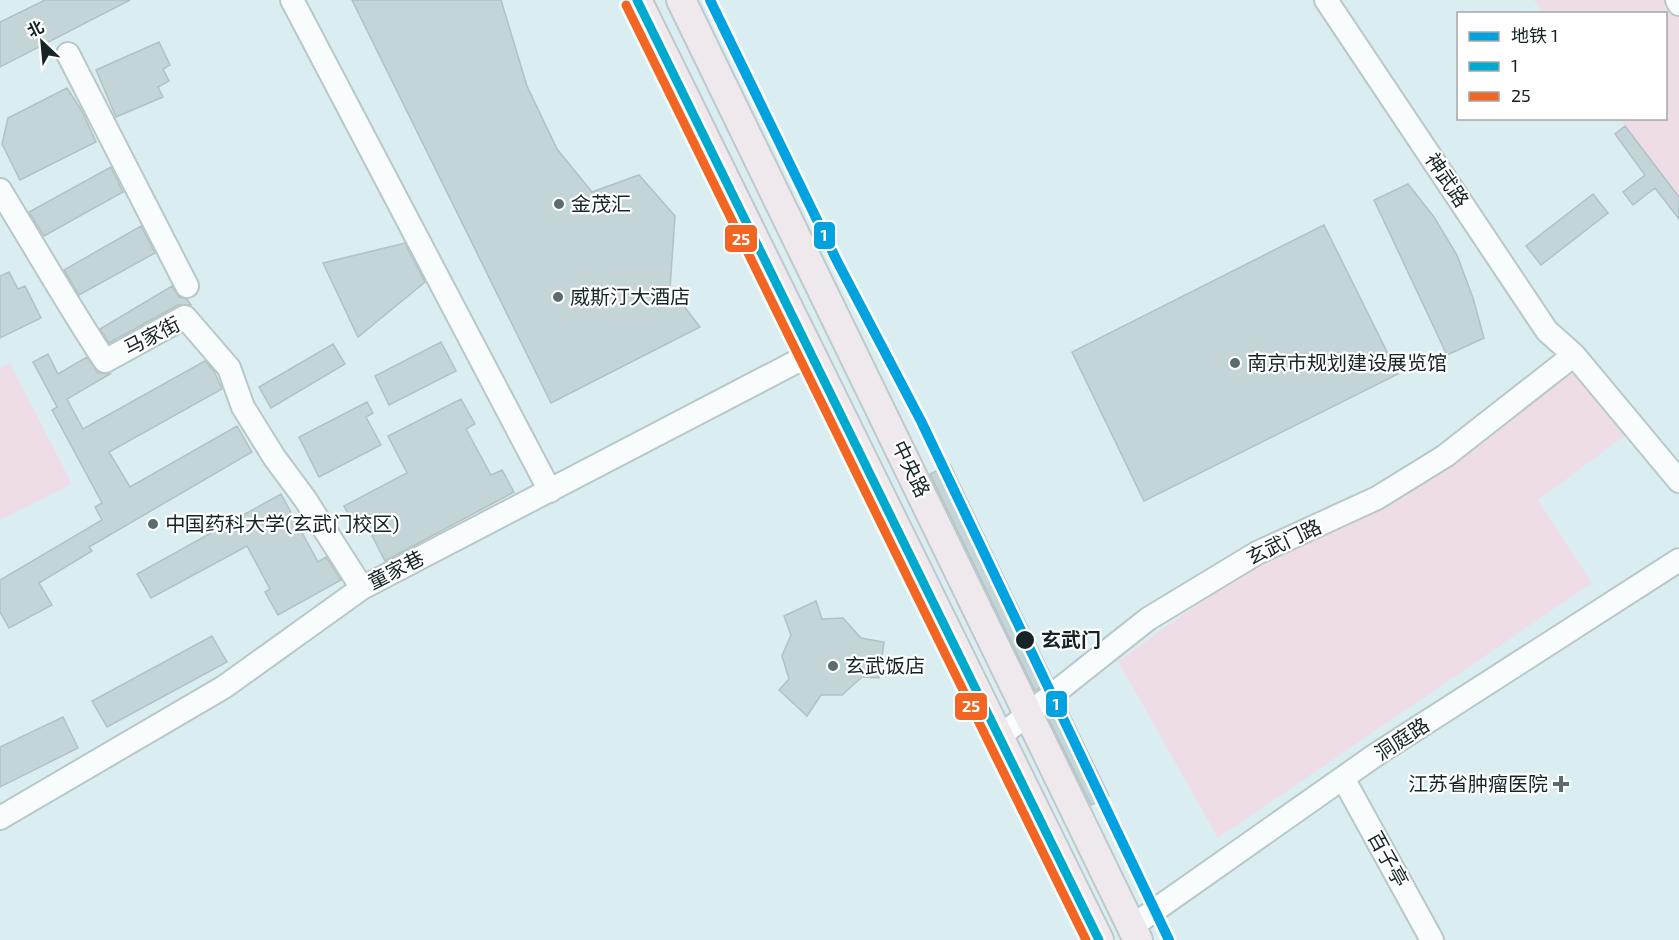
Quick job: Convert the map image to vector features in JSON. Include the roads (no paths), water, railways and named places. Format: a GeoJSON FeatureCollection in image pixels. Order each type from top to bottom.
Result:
{"type":"FeatureCollection","features":[{"type":"Feature","properties":{"kind":"main road","name":"中央路"},"geometry":{"type":"LineString","coordinates":[[637,0],[999,737],[1111,933]]}},
{"type":"Feature","properties":{"kind":"main road","name":"中央路"},"geometry":{"type":"LineString","coordinates":[[681,0],[1030,713],[1111,933]]}},
{"type":"Feature","properties":{"kind":"street"},"geometry":{"type":"LineString","coordinates":[[292,0],[550,490]]}},
{"type":"Feature","properties":{"kind":"street","name":"神武路"},"geometry":{"type":"LineString","coordinates":[[1326,0],[1547,331],[1574,354],[1679,481]]}},
{"type":"Feature","properties":{"kind":"street"},"geometry":{"type":"LineString","coordinates":[[68,54],[187,286]]}},
{"type":"Feature","properties":{"kind":"street","name":"马家街"},"geometry":{"type":"LineString","coordinates":[[0,190],[25,228],[64,299],[105,361],[185,317],[197,330],[229,368],[243,407],[274,458],[312,509],[362,588]]}},
{"type":"Feature","properties":{"kind":"street","name":"童家巷"},"geometry":{"type":"LineString","coordinates":[[0,818],[224,687],[362,588],[811,354]]}},
{"type":"Feature","properties":{"kind":"street","name":"玄武门路"},"geometry":{"type":"LineString","coordinates":[[999,737],[1157,613],[1257,553],[1377,498],[1445,456],[1574,354]]}},
{"type":"Feature","properties":{"kind":"street","name":"洞庭路"},"geometry":{"type":"LineString","coordinates":[[1111,933],[1343,778],[1679,560]]}},
{"type":"Feature","properties":{"kind":"street","name":"百子亭"},"geometry":{"type":"LineString","coordinates":[[1343,778],[1432,940]]}},
{"type":"Feature","properties":{"kind":"metro line","name":"1"},"geometry":{"type":"LineString","coordinates":[[710,0],[837,261],[921,421],[1169,940]]}},
{"type":"Feature","properties":{"kind":"place","name":"金茂汇"},"geometry":{"type":"Point","coordinates":[559,204]}},
{"type":"Feature","properties":{"kind":"place","name":"威斯汀大酒店"},"geometry":{"type":"Point","coordinates":[558,297]}},
{"type":"Feature","properties":{"kind":"place","name":"南京市规划建设展览馆"},"geometry":{"type":"Point","coordinates":[1235,363]}},
{"type":"Feature","properties":{"kind":"place","name":"中国药科大学(玄武门校区)"},"geometry":{"type":"Point","coordinates":[153,524]}},
{"type":"Feature","properties":{"kind":"place","name":"玄武门"},"geometry":{"type":"Point","coordinates":[1025,640]}},
{"type":"Feature","properties":{"kind":"place","name":"玄武饭店"},"geometry":{"type":"Point","coordinates":[833,666]}},
{"type":"Feature","properties":{"kind":"place","name":"江苏省肿瘤医院"},"geometry":{"type":"Point","coordinates":[1561,784]}}]}
